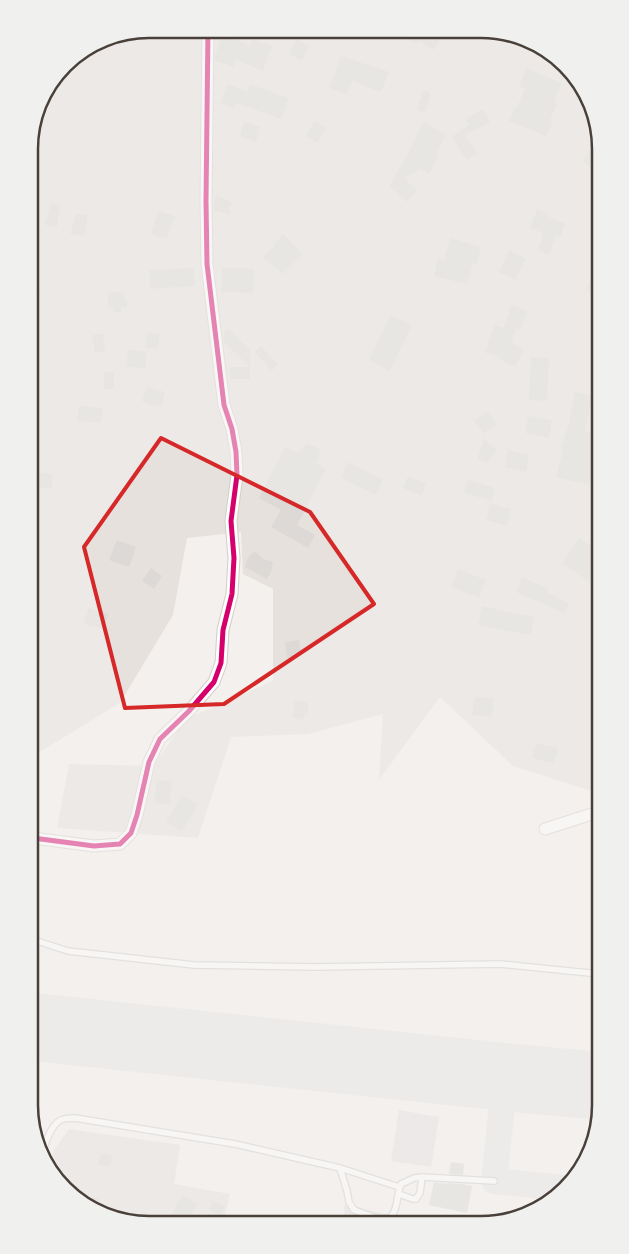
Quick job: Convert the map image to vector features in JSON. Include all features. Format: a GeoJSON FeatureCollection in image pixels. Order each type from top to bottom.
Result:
{"type":"FeatureCollection","features":[{"type":"Feature","properties":{"kind":"street"},"geometry":{"type":"LineString","coordinates":[[38,839],[94,846],[120,844],[131,833],[149,762],[160,740],[214,682],[221,663],[223,630],[232,594],[234,558],[231,521],[237,475],[232,429],[224,405],[207,264],[208,38]]}},
{"type":"Feature","properties":{"kind":"street"},"geometry":{"type":"LineString","coordinates":[[545,829],[591,814]]}},
{"type":"Feature","properties":{"kind":"lane"},"geometry":{"type":"LineString","coordinates":[[38,941],[68,951],[194,965],[315,967],[500,964],[591,973]]}},
{"type":"Feature","properties":{"kind":"lane"},"geometry":{"type":"LineString","coordinates":[[45,1145],[47,1137],[58,1121],[66,1118],[75,1118],[235,1144],[340,1168],[399,1191],[413,1199],[420,1194],[422,1177]]}},
{"type":"Feature","properties":{"kind":"lane"},"geometry":{"type":"LineString","coordinates":[[340,1168],[349,1202],[354,1210],[369,1216]]}},
{"type":"Feature","properties":{"kind":"lane"},"geometry":{"type":"LineString","coordinates":[[392,1216],[401,1184],[414,1178],[494,1181]]}},
{"type":"Feature","properties":{"kind":"highlighted area"},"geometry":{"type":"Polygon","coordinates":[[[161,438],[310,512],[374,604],[224,704],[125,708],[84,547],[161,438]]]}},
{"type":"Feature","properties":{"kind":"shaded area"},"geometry":{"type":"Polygon","coordinates":[[[141,38],[488,38],[516,43],[542,56],[564,75],[580,99],[586,113],[592,148],[591,791],[513,766],[440,697],[379,780],[383,714],[308,734],[231,737],[198,838],[57,828],[69,764],[153,766],[186,719],[273,681],[273,589],[243,574],[241,532],[187,538],[173,615],[120,703],[38,753],[38,141],[41,120],[52,93],[75,65],[93,52],[113,43],[141,38]]]}},
{"type":"Feature","properties":{"kind":"shaded area"},"geometry":{"type":"Polygon","coordinates":[[[399,1110],[439,1117],[431,1167],[391,1161],[399,1110]]]}},
{"type":"Feature","properties":{"kind":"shaded area"},"geometry":{"type":"Polygon","coordinates":[[[69,1129],[180,1145],[174,1184],[230,1194],[225,1216],[134,1216],[106,1208],[81,1194],[60,1173],[51,1159],[54,1150],[69,1129]]]}},
{"type":"Feature","properties":{"kind":"shaded area"},"geometry":{"type":"Polygon","coordinates":[[[351,1205],[394,1216],[345,1216],[344,1206],[351,1205]]]}},
{"type":"Feature","properties":{"kind":"building"},"geometry":{"type":"Polygon","coordinates":[[[221,38],[231,38],[250,45],[252,39],[272,46],[263,71],[236,60],[234,67],[215,61],[221,38]]]}},
{"type":"Feature","properties":{"kind":"building"},"geometry":{"type":"Polygon","coordinates":[[[405,38],[441,38],[433,50],[419,41],[417,44],[405,38]]]}},
{"type":"Feature","properties":{"kind":"building"},"geometry":{"type":"Polygon","coordinates":[[[296,39],[310,46],[302,61],[289,54],[296,39]]]}},
{"type":"Feature","properties":{"kind":"building"},"geometry":{"type":"Polygon","coordinates":[[[341,56],[389,72],[381,92],[352,81],[347,95],[329,88],[341,56]]]}},
{"type":"Feature","properties":{"kind":"building"},"geometry":{"type":"Polygon","coordinates":[[[526,68],[562,83],[554,102],[557,103],[546,136],[509,121],[525,89],[519,87],[526,68]]]}},
{"type":"Feature","properties":{"kind":"building"},"geometry":{"type":"Polygon","coordinates":[[[228,84],[247,92],[250,84],[289,98],[281,119],[236,103],[234,108],[220,103],[228,84]]]}},
{"type":"Feature","properties":{"kind":"building"},"geometry":{"type":"Polygon","coordinates":[[[423,90],[431,93],[425,113],[417,110],[423,90]]]}},
{"type":"Feature","properties":{"kind":"building"},"geometry":{"type":"Polygon","coordinates":[[[577,94],[581,100],[575,100],[577,94]]]}},
{"type":"Feature","properties":{"kind":"building"},"geometry":{"type":"Polygon","coordinates":[[[483,109],[490,122],[465,135],[478,153],[467,160],[451,137],[469,125],[465,119],[483,109]]]}},
{"type":"Feature","properties":{"kind":"building"},"geometry":{"type":"Polygon","coordinates":[[[314,121],[326,128],[317,143],[306,136],[314,121]]]}},
{"type":"Feature","properties":{"kind":"building"},"geometry":{"type":"Polygon","coordinates":[[[244,122],[260,127],[256,142],[240,137],[244,122]]]}},
{"type":"Feature","properties":{"kind":"building"},"geometry":{"type":"Polygon","coordinates":[[[424,122],[446,135],[436,154],[439,156],[429,174],[420,169],[404,178],[417,190],[407,202],[389,186],[424,122]]]}},
{"type":"Feature","properties":{"kind":"building"},"geometry":{"type":"Polygon","coordinates":[[[592,149],[592,169],[583,161],[592,149]]]}},
{"type":"Feature","properties":{"kind":"building"},"geometry":{"type":"Polygon","coordinates":[[[216,195],[232,202],[230,215],[214,211],[216,195]]]}},
{"type":"Feature","properties":{"kind":"building"},"geometry":{"type":"Polygon","coordinates":[[[51,203],[60,205],[57,227],[45,225],[51,203]]]}},
{"type":"Feature","properties":{"kind":"building"},"geometry":{"type":"Polygon","coordinates":[[[537,209],[549,214],[547,218],[565,223],[561,237],[556,235],[549,255],[538,251],[543,233],[530,228],[537,209]]]}},
{"type":"Feature","properties":{"kind":"building"},"geometry":{"type":"Polygon","coordinates":[[[158,211],[175,216],[167,239],[151,234],[158,211]]]}},
{"type":"Feature","properties":{"kind":"building"},"geometry":{"type":"Polygon","coordinates":[[[76,214],[88,215],[84,236],[70,234],[76,214]]]}},
{"type":"Feature","properties":{"kind":"building"},"geometry":{"type":"Polygon","coordinates":[[[283,234],[303,254],[283,274],[263,258],[283,234]]]}},
{"type":"Feature","properties":{"kind":"building"},"geometry":{"type":"Polygon","coordinates":[[[450,238],[481,247],[477,264],[473,263],[467,284],[434,276],[438,258],[444,260],[450,238]]]}},
{"type":"Feature","properties":{"kind":"building"},"geometry":{"type":"Polygon","coordinates":[[[509,250],[526,258],[515,280],[499,272],[509,250]]]}},
{"type":"Feature","properties":{"kind":"building"},"geometry":{"type":"Polygon","coordinates":[[[222,267],[254,269],[253,293],[221,292],[222,267]]]}},
{"type":"Feature","properties":{"kind":"building"},"geometry":{"type":"Polygon","coordinates":[[[194,268],[195,286],[150,289],[149,270],[194,268]]]}},
{"type":"Feature","properties":{"kind":"building"},"geometry":{"type":"Polygon","coordinates":[[[592,278],[592,293],[586,290],[592,278]]]}},
{"type":"Feature","properties":{"kind":"building"},"geometry":{"type":"Polygon","coordinates":[[[38,289],[41,290],[38,302],[38,289]]]}},
{"type":"Feature","properties":{"kind":"building"},"geometry":{"type":"Polygon","coordinates":[[[114,291],[122,293],[127,300],[127,307],[121,307],[121,313],[113,312],[113,308],[108,308],[108,294],[114,291]]]}},
{"type":"Feature","properties":{"kind":"building"},"geometry":{"type":"Polygon","coordinates":[[[511,305],[527,310],[521,330],[516,329],[512,343],[524,349],[515,367],[499,359],[500,357],[485,353],[494,325],[504,328],[511,305]]]}},
{"type":"Feature","properties":{"kind":"building"},"geometry":{"type":"Polygon","coordinates":[[[391,315],[412,325],[390,371],[369,360],[391,315]]]}},
{"type":"Feature","properties":{"kind":"building"},"geometry":{"type":"Polygon","coordinates":[[[228,329],[250,350],[250,367],[224,342],[223,334],[228,329]]]}},
{"type":"Feature","properties":{"kind":"building"},"geometry":{"type":"Polygon","coordinates":[[[148,332],[160,334],[158,349],[145,347],[148,332]]]}},
{"type":"Feature","properties":{"kind":"building"},"geometry":{"type":"Polygon","coordinates":[[[103,334],[105,352],[95,353],[92,335],[103,334]]]}},
{"type":"Feature","properties":{"kind":"building"},"geometry":{"type":"Polygon","coordinates":[[[261,346],[278,364],[272,371],[254,352],[261,346]]]}},
{"type":"Feature","properties":{"kind":"building"},"geometry":{"type":"Polygon","coordinates":[[[128,350],[147,352],[145,369],[126,366],[128,350]]]}},
{"type":"Feature","properties":{"kind":"building"},"geometry":{"type":"Polygon","coordinates":[[[531,357],[549,358],[547,401],[529,400],[531,357]]]}},
{"type":"Feature","properties":{"kind":"building"},"geometry":{"type":"Polygon","coordinates":[[[230,367],[250,367],[250,379],[230,379],[230,367]]]}},
{"type":"Feature","properties":{"kind":"building"},"geometry":{"type":"Polygon","coordinates":[[[114,371],[114,389],[104,389],[104,372],[114,371]]]}},
{"type":"Feature","properties":{"kind":"building"},"geometry":{"type":"Polygon","coordinates":[[[146,386],[165,392],[161,407],[142,402],[146,386]]]}},
{"type":"Feature","properties":{"kind":"building"},"geometry":{"type":"Polygon","coordinates":[[[575,392],[592,396],[585,431],[592,433],[592,473],[589,485],[556,477],[563,450],[561,449],[569,423],[575,392]]]}},
{"type":"Feature","properties":{"kind":"building"},"geometry":{"type":"Polygon","coordinates":[[[79,406],[103,408],[101,423],[77,421],[79,406]]]}},
{"type":"Feature","properties":{"kind":"building"},"geometry":{"type":"Polygon","coordinates":[[[487,411],[497,424],[484,434],[474,421],[487,411]]]}},
{"type":"Feature","properties":{"kind":"building"},"geometry":{"type":"Polygon","coordinates":[[[528,416],[552,420],[549,438],[525,433],[528,416]]]}},
{"type":"Feature","properties":{"kind":"building"},"geometry":{"type":"Polygon","coordinates":[[[484,440],[497,449],[487,463],[477,459],[484,440]]]}},
{"type":"Feature","properties":{"kind":"building"},"geometry":{"type":"Polygon","coordinates":[[[307,444],[321,449],[316,463],[326,469],[297,525],[315,535],[308,548],[271,527],[281,510],[259,498],[285,447],[297,453],[307,444]]]}},
{"type":"Feature","properties":{"kind":"building"},"geometry":{"type":"Polygon","coordinates":[[[508,450],[528,454],[527,472],[505,467],[508,450]]]}},
{"type":"Feature","properties":{"kind":"building"},"geometry":{"type":"Polygon","coordinates":[[[348,462],[383,479],[376,495],[341,478],[348,462]]]}},
{"type":"Feature","properties":{"kind":"building"},"geometry":{"type":"Polygon","coordinates":[[[38,472],[53,474],[51,489],[38,488],[38,472]]]}},
{"type":"Feature","properties":{"kind":"building"},"geometry":{"type":"Polygon","coordinates":[[[408,476],[426,483],[422,496],[403,488],[408,476]]]}},
{"type":"Feature","properties":{"kind":"building"},"geometry":{"type":"Polygon","coordinates":[[[468,480],[495,488],[492,501],[464,493],[468,480]]]}},
{"type":"Feature","properties":{"kind":"building"},"geometry":{"type":"Polygon","coordinates":[[[490,503],[511,509],[507,526],[486,520],[490,503]]]}},
{"type":"Feature","properties":{"kind":"building"},"geometry":{"type":"Polygon","coordinates":[[[579,538],[592,546],[592,578],[589,582],[562,563],[579,538]]]}},
{"type":"Feature","properties":{"kind":"building"},"geometry":{"type":"Polygon","coordinates":[[[117,540],[136,547],[129,567],[109,560],[117,540]]]}},
{"type":"Feature","properties":{"kind":"building"},"geometry":{"type":"Polygon","coordinates":[[[255,551],[263,559],[273,562],[267,579],[245,567],[248,557],[255,551]]]}},
{"type":"Feature","properties":{"kind":"building"},"geometry":{"type":"Polygon","coordinates":[[[151,568],[162,576],[154,589],[142,581],[151,568]]]}},
{"type":"Feature","properties":{"kind":"building"},"geometry":{"type":"Polygon","coordinates":[[[458,569],[486,580],[479,598],[451,587],[458,569]]]}},
{"type":"Feature","properties":{"kind":"building"},"geometry":{"type":"Polygon","coordinates":[[[522,577],[549,589],[547,592],[569,604],[564,613],[516,592],[522,577]]]}},
{"type":"Feature","properties":{"kind":"building"},"geometry":{"type":"Polygon","coordinates":[[[482,606],[534,617],[531,635],[478,625],[482,606]]]}},
{"type":"Feature","properties":{"kind":"building"},"geometry":{"type":"Polygon","coordinates":[[[88,608],[108,614],[104,629],[84,624],[88,608]]]}},
{"type":"Feature","properties":{"kind":"building"},"geometry":{"type":"Polygon","coordinates":[[[299,640],[301,656],[287,658],[285,642],[299,640]]]}},
{"type":"Feature","properties":{"kind":"building"},"geometry":{"type":"Polygon","coordinates":[[[475,697],[494,698],[492,717],[472,715],[475,697]]]}},
{"type":"Feature","properties":{"kind":"building"},"geometry":{"type":"Polygon","coordinates":[[[295,700],[306,702],[308,714],[305,713],[304,720],[292,718],[295,700]]]}},
{"type":"Feature","properties":{"kind":"building"},"geometry":{"type":"Polygon","coordinates":[[[536,743],[558,748],[554,763],[532,758],[536,743]]]}},
{"type":"Feature","properties":{"kind":"building"},"geometry":{"type":"Polygon","coordinates":[[[156,780],[172,781],[170,804],[155,803],[156,780]]]}},
{"type":"Feature","properties":{"kind":"building"},"geometry":{"type":"Polygon","coordinates":[[[182,795],[198,805],[182,831],[166,822],[182,795]]]}},
{"type":"Feature","properties":{"kind":"building"},"geometry":{"type":"Polygon","coordinates":[[[101,1153],[112,1156],[109,1167],[98,1164],[101,1153]]]}},
{"type":"Feature","properties":{"kind":"building"},"geometry":{"type":"Polygon","coordinates":[[[451,1162],[464,1164],[463,1175],[449,1174],[451,1162]]]}},
{"type":"Feature","properties":{"kind":"building"},"geometry":{"type":"Polygon","coordinates":[[[434,1182],[472,1186],[467,1213],[429,1205],[434,1182]]]}},
{"type":"Feature","properties":{"kind":"building"},"geometry":{"type":"Polygon","coordinates":[[[183,1195],[198,1204],[191,1216],[170,1216],[183,1195]]]}},
{"type":"Feature","properties":{"kind":"building"},"geometry":{"type":"Polygon","coordinates":[[[87,1198],[99,1198],[98,1204],[93,1202],[87,1198]]]}},
{"type":"Feature","properties":{"kind":"building"},"geometry":{"type":"Polygon","coordinates":[[[213,1201],[225,1207],[221,1216],[209,1210],[213,1201]]]}},
{"type":"Feature","properties":{"kind":"taxiway"},"geometry":{"type":"LineString","coordinates":[[505,1077],[494,1181],[555,1187]]}},
{"type":"Feature","properties":{"kind":"runway"},"geometry":{"type":"LineString","coordinates":[[38,1027],[591,1085]]}},
{"type":"Feature","properties":{"kind":"cycle path"},"geometry":{"type":"LineString","coordinates":[[38,839],[94,846],[120,844],[131,833],[149,762],[160,739],[189,711],[214,682],[221,663],[223,630],[232,594],[234,558],[231,521],[237,475],[232,429],[224,405],[207,264],[208,38]]}}]}
